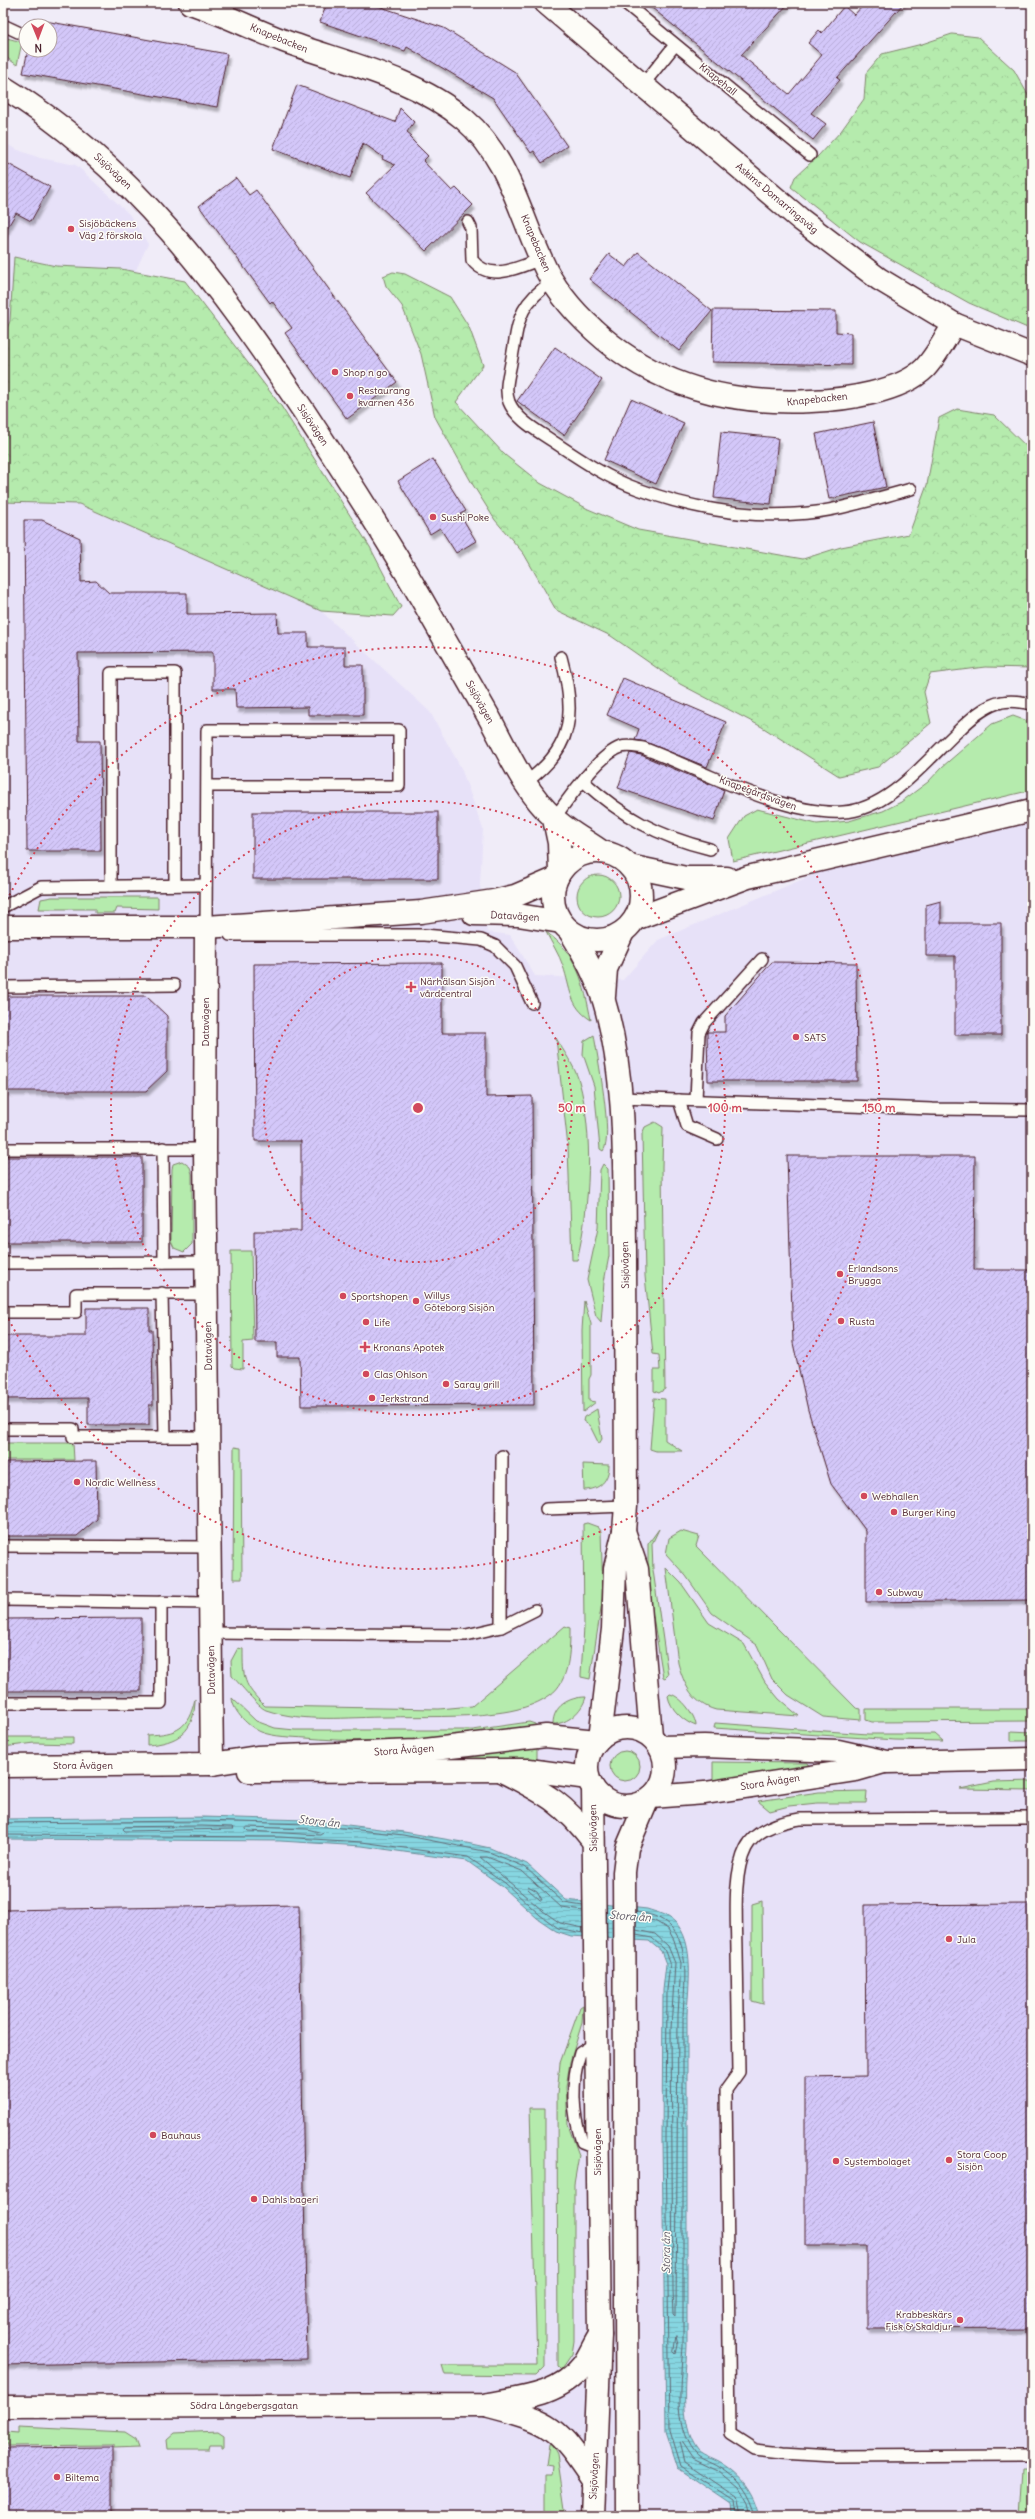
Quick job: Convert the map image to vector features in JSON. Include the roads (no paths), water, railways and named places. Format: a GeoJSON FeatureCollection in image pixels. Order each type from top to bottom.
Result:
{"type":"FeatureCollection","features":[{"type":"Feature","properties":{"kind":"street","name":"Knapebacken"},"geometry":{"type":"LineString","coordinates":[[190,3],[219,12],[281,40],[408,85],[466,120],[489,147],[503,168],[514,188],[541,259],[553,281],[580,317],[613,348],[650,371],[690,388],[738,399],[778,403],[819,401],[892,387],[915,376],[925,368],[939,349],[954,324]]}},
{"type":"Feature","properties":{"kind":"street","name":"Askims Domarringsväg"},"geometry":{"type":"LineString","coordinates":[[546,3],[800,219],[879,279],[954,324],[1032,355]]}},
{"type":"Feature","properties":{"kind":"street","name":"Sisjövägen"},"geometry":{"type":"LineString","coordinates":[[3,87],[76,138],[128,184],[177,240],[238,316],[266,354],[358,494],[416,589],[526,782],[554,819],[602,852],[617,856],[630,866],[641,887],[641,904],[606,969],[604,1001]]}},
{"type":"Feature","properties":{"kind":"street"},"geometry":{"type":"LineString","coordinates":[[566,928],[594,941],[609,939],[629,926],[748,877],[1032,810]]}},
{"type":"Feature","properties":{"kind":"street","name":"Sisjövägen"},"geometry":{"type":"LineString","coordinates":[[554,819],[559,843],[558,875],[553,897],[555,911],[593,973],[604,1001],[615,1054],[620,1098],[625,1202],[626,1506],[624,1531],[615,1568],[613,1629],[598,1740]]}},
{"type":"Feature","properties":{"kind":"street","name":"Sisjövägen"},"geometry":{"type":"LineString","coordinates":[[558,875],[569,861],[582,854],[602,852]]}},
{"type":"Feature","properties":{"kind":"street"},"geometry":{"type":"LineString","coordinates":[[630,866],[686,878],[716,879],[748,877]]}},
{"type":"Feature","properties":{"kind":"street","name":"Datavägen"},"geometry":{"type":"LineString","coordinates":[[3,927],[206,927],[421,912],[494,901],[515,896],[558,875]]}},
{"type":"Feature","properties":{"kind":"street","name":"Datavägen"},"geometry":{"type":"LineString","coordinates":[[421,912],[518,915],[566,928]]}},
{"type":"Feature","properties":{"kind":"street","name":"Datavägen"},"geometry":{"type":"LineString","coordinates":[[206,927],[205,1149],[212,1764]]}},
{"type":"Feature","properties":{"kind":"street","name":"Sisjövägen"},"geometry":{"type":"LineString","coordinates":[[624,1531],[637,1570],[656,1742]]}},
{"type":"Feature","properties":{"kind":"street","name":"Stora Åvägen"},"geometry":{"type":"LineString","coordinates":[[3,1766],[212,1764],[257,1757],[416,1751],[546,1736],[598,1740],[607,1732],[625,1728],[634,1728],[656,1742],[704,1746],[832,1751],[887,1762],[1032,1759]]}},
{"type":"Feature","properties":{"kind":"street"},"geometry":{"type":"LineString","coordinates":[[590,1783],[587,1762],[598,1740]]}},
{"type":"Feature","properties":{"kind":"street"},"geometry":{"type":"LineString","coordinates":[[627,2516],[623,1904],[627,1848],[649,1799],[660,1787],[665,1774],[664,1756],[656,1742]]}},
{"type":"Feature","properties":{"kind":"street","name":"Stora Åvägen"},"geometry":{"type":"LineString","coordinates":[[212,1764],[254,1772],[530,1770],[590,1783],[605,1800],[621,1806],[630,1806],[649,1799],[705,1793],[856,1770],[887,1762]]}},
{"type":"Feature","properties":{"kind":"street","name":"Stora Åvägen"},"geometry":{"type":"LineString","coordinates":[[501,1770],[556,1800],[574,1816],[593,1840]]}},
{"type":"Feature","properties":{"kind":"street","name":"Sisjövägen"},"geometry":{"type":"LineString","coordinates":[[590,1783],[593,1840],[595,1949],[600,2335],[593,2516]]}},
{"type":"Feature","properties":{"kind":"street","name":"Södra Långebergsgatan"},"geometry":{"type":"LineString","coordinates":[[3,2407],[484,2405],[538,2394],[559,2386],[582,2365],[600,2335]]}},
{"type":"Feature","properties":{"kind":"street","name":"Södra Långebergsgatan"},"geometry":{"type":"LineString","coordinates":[[484,2405],[537,2419],[552,2427],[573,2450],[594,2481]]}},
{"type":"Feature","properties":{"kind":"lane","name":"Knapehall"},"geometry":{"type":"LineString","coordinates":[[625,3],[810,155]]}},
{"type":"Feature","properties":{"kind":"lane"},"geometry":{"type":"LineString","coordinates":[[3,25],[18,32]]}},
{"type":"Feature","properties":{"kind":"lane"},"geometry":{"type":"LineString","coordinates":[[642,86],[675,45]]}},
{"type":"Feature","properties":{"kind":"lane"},"geometry":{"type":"LineString","coordinates":[[468,222],[471,228],[472,260],[481,269],[495,272],[507,271],[541,259]]}},
{"type":"Feature","properties":{"kind":"lane"},"geometry":{"type":"LineString","coordinates":[[553,281],[531,297],[521,313],[508,395],[515,411],[529,425],[600,470],[638,489],[685,503],[740,513],[795,514],[817,511],[911,489]]}},
{"type":"Feature","properties":{"kind":"lane"},"geometry":{"type":"LineString","coordinates":[[526,782],[552,760],[565,738],[568,694],[561,657]]}},
{"type":"Feature","properties":{"kind":"lane"},"geometry":{"type":"LineString","coordinates":[[111,886],[111,673],[175,673],[175,885]]}},
{"type":"Feature","properties":{"kind":"lane","name":"Knapegårdsvägen"},"geometry":{"type":"LineString","coordinates":[[554,819],[602,760],[620,748],[643,748],[784,804],[811,811],[844,812],[867,807],[888,797],[968,721],[988,707],[1000,702],[1014,701],[1032,704]]}},
{"type":"Feature","properties":{"kind":"lane"},"geometry":{"type":"LineString","coordinates":[[207,786],[399,786],[399,730],[207,730],[206,927],[232,935],[424,935],[481,940],[495,946],[514,966],[532,1003]]}},
{"type":"Feature","properties":{"kind":"lane"},"geometry":{"type":"LineString","coordinates":[[583,782],[613,808],[656,832],[681,842],[710,849]]}},
{"type":"Feature","properties":{"kind":"lane"},"geometry":{"type":"LineString","coordinates":[[3,907],[41,887],[206,885]]}},
{"type":"Feature","properties":{"kind":"lane"},"geometry":{"type":"LineString","coordinates":[[696,1100],[699,1033],[704,1023],[762,959]]}},
{"type":"Feature","properties":{"kind":"lane"},"geometry":{"type":"LineString","coordinates":[[3,986],[174,985]]}},
{"type":"Feature","properties":{"kind":"lane"},"geometry":{"type":"LineString","coordinates":[[620,1098],[933,1109],[1032,1110]]}},
{"type":"Feature","properties":{"kind":"lane"},"geometry":{"type":"LineString","coordinates":[[679,1100],[687,1126],[717,1139]]}},
{"type":"Feature","properties":{"kind":"lane"},"geometry":{"type":"LineString","coordinates":[[163,1148],[164,1262]]}},
{"type":"Feature","properties":{"kind":"lane"},"geometry":{"type":"LineString","coordinates":[[3,1149],[205,1149]]}},
{"type":"Feature","properties":{"kind":"lane"},"geometry":{"type":"LineString","coordinates":[[3,1263],[206,1262]]}},
{"type":"Feature","properties":{"kind":"lane"},"geometry":{"type":"LineString","coordinates":[[3,1312],[76,1312],[76,1294],[207,1294]]}},
{"type":"Feature","properties":{"kind":"lane"},"geometry":{"type":"LineString","coordinates":[[162,1294],[165,1437]]}},
{"type":"Feature","properties":{"kind":"lane"},"geometry":{"type":"LineString","coordinates":[[3,1429],[73,1429],[73,1437],[208,1437]]}},
{"type":"Feature","properties":{"kind":"lane"},"geometry":{"type":"LineString","coordinates":[[501,1627],[502,1456]]}},
{"type":"Feature","properties":{"kind":"lane"},"geometry":{"type":"LineString","coordinates":[[546,1509],[626,1506]]}},
{"type":"Feature","properties":{"kind":"lane"},"geometry":{"type":"LineString","coordinates":[[3,1546],[209,1547]]}},
{"type":"Feature","properties":{"kind":"lane"},"geometry":{"type":"LineString","coordinates":[[3,1600],[209,1603]]}},
{"type":"Feature","properties":{"kind":"lane"},"geometry":{"type":"LineString","coordinates":[[3,1703],[161,1703],[161,1602]]}},
{"type":"Feature","properties":{"kind":"lane"},"geometry":{"type":"LineString","coordinates":[[211,1633],[466,1635],[501,1627],[535,1610]]}},
{"type":"Feature","properties":{"kind":"lane"},"geometry":{"type":"LineString","coordinates":[[1032,1818],[800,1820],[782,1822],[757,1835],[746,1848],[740,1866],[737,1921],[739,2072],[726,2090],[730,2434],[755,2450],[782,2453],[832,2456],[1032,2455]]}},
{"type":"Feature","properties":{"kind":"water","name":"Stora ån"},"geometry":{"type":"Polygon","coordinates":[[[202,1817],[307,1820],[404,1832],[490,1848],[527,1864],[566,1900],[647,1909],[665,1916],[675,1922],[682,1931],[686,1942],[689,1966],[687,2015],[687,2345],[685,2414],[692,2440],[698,2450],[722,2463],[742,2479],[755,2500],[760,2516],[732,2516],[731,2504],[678,2468],[666,2431],[662,2141],[663,1990],[666,1964],[661,1951],[649,1941],[571,1936],[556,1931],[537,1918],[503,1887],[467,1861],[362,1846],[280,1841],[3,1839],[3,1819],[202,1817]]]}},
{"type":"Feature","properties":{"kind":"place","name":"Sisjöbäckens Väg 2 förskola"},"geometry":{"type":"Point","coordinates":[71,229]}},
{"type":"Feature","properties":{"kind":"place","name":"Shop n go"},"geometry":{"type":"Point","coordinates":[335,372]}},
{"type":"Feature","properties":{"kind":"place","name":"Restaurang kvarnen 436"},"geometry":{"type":"Point","coordinates":[350,396]}},
{"type":"Feature","properties":{"kind":"place","name":"Sushi Poke"},"geometry":{"type":"Point","coordinates":[433,517]}},
{"type":"Feature","properties":{"kind":"place","name":"Närhälsan Sisjön vårdcentral"},"geometry":{"type":"Point","coordinates":[411,987]}},
{"type":"Feature","properties":{"kind":"place","name":"SATS"},"geometry":{"type":"Point","coordinates":[796,1037]}},
{"type":"Feature","properties":{"kind":"place","name":"Erlandsons Brygga"},"geometry":{"type":"Point","coordinates":[840,1274]}},
{"type":"Feature","properties":{"kind":"place","name":"Sportshopen"},"geometry":{"type":"Point","coordinates":[343,1296]}},
{"type":"Feature","properties":{"kind":"place","name":"Willys Göteborg Sisjön"},"geometry":{"type":"Point","coordinates":[416,1301]}},
{"type":"Feature","properties":{"kind":"place","name":"Rusta"},"geometry":{"type":"Point","coordinates":[841,1321]}},
{"type":"Feature","properties":{"kind":"place","name":"Life"},"geometry":{"type":"Point","coordinates":[366,1322]}},
{"type":"Feature","properties":{"kind":"place","name":"Kronans Apotek"},"geometry":{"type":"Point","coordinates":[365,1347]}},
{"type":"Feature","properties":{"kind":"place","name":"Clas Ohlson"},"geometry":{"type":"Point","coordinates":[366,1374]}},
{"type":"Feature","properties":{"kind":"place","name":"Saray grill"},"geometry":{"type":"Point","coordinates":[446,1384]}},
{"type":"Feature","properties":{"kind":"place","name":"Jerkstrand"},"geometry":{"type":"Point","coordinates":[372,1398]}},
{"type":"Feature","properties":{"kind":"place","name":"Nordic Wellness"},"geometry":{"type":"Point","coordinates":[77,1482]}},
{"type":"Feature","properties":{"kind":"place","name":"Webhallen"},"geometry":{"type":"Point","coordinates":[864,1496]}},
{"type":"Feature","properties":{"kind":"place","name":"Burger King"},"geometry":{"type":"Point","coordinates":[894,1512]}},
{"type":"Feature","properties":{"kind":"place","name":"Subway"},"geometry":{"type":"Point","coordinates":[879,1592]}},
{"type":"Feature","properties":{"kind":"place","name":"Jula"},"geometry":{"type":"Point","coordinates":[949,1939]}},
{"type":"Feature","properties":{"kind":"place","name":"Bauhaus"},"geometry":{"type":"Point","coordinates":[153,2135]}},
{"type":"Feature","properties":{"kind":"place","name":"Stora Coop Sisjön"},"geometry":{"type":"Point","coordinates":[949,2160]}},
{"type":"Feature","properties":{"kind":"place","name":"Systembolaget"},"geometry":{"type":"Point","coordinates":[836,2161]}},
{"type":"Feature","properties":{"kind":"place","name":"Dahls bageri"},"geometry":{"type":"Point","coordinates":[254,2199]}},
{"type":"Feature","properties":{"kind":"place","name":"Krabbeskärs Fisk & Skaldjur"},"geometry":{"type":"Point","coordinates":[960,2320]}},
{"type":"Feature","properties":{"kind":"place","name":"Biltema"},"geometry":{"type":"Point","coordinates":[57,2477]}}]}
